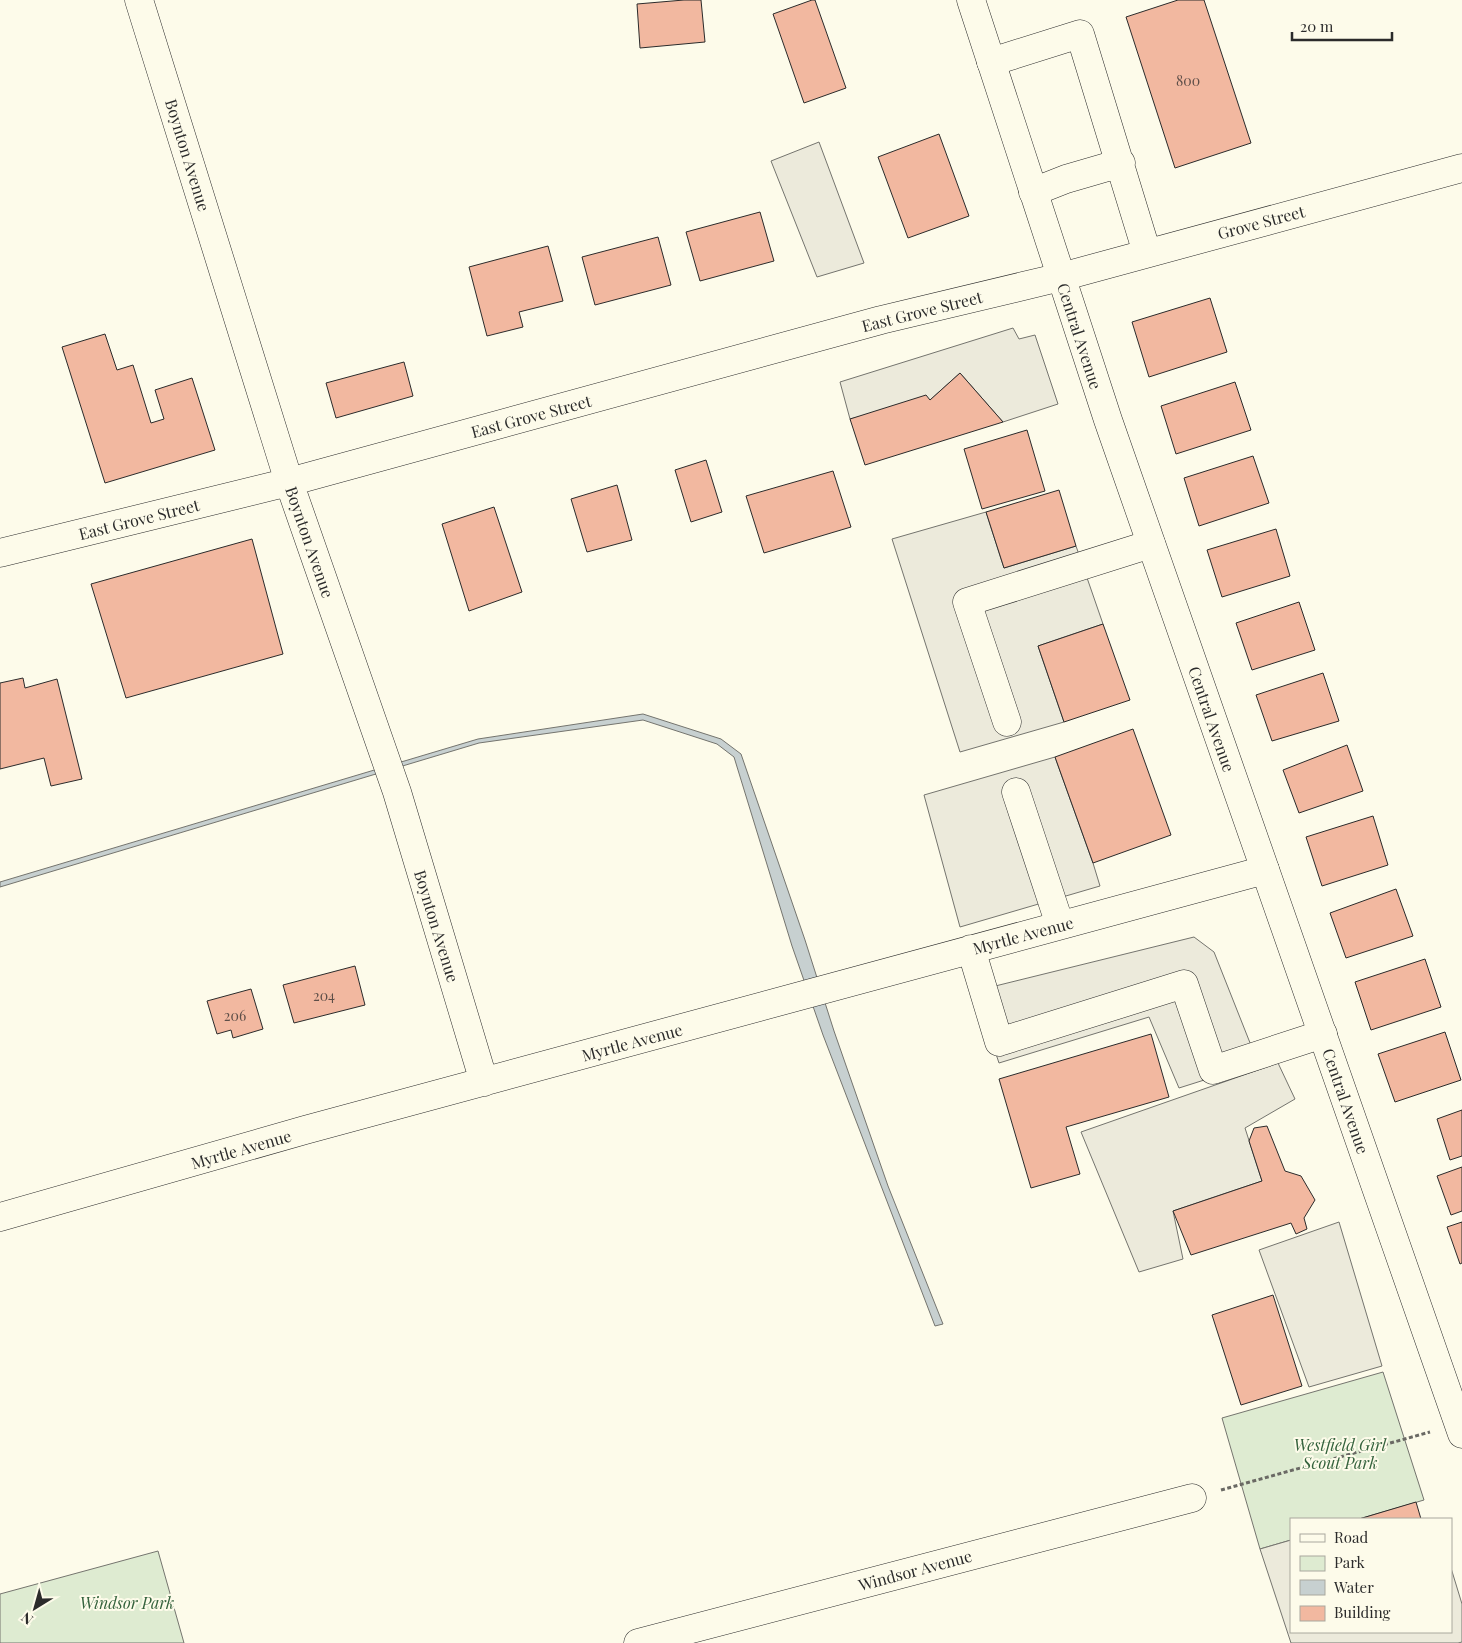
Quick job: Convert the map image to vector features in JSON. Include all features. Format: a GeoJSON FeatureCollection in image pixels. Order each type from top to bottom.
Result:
{"type":"FeatureCollection","features":[{"type":"Feature","properties":{"kind":"street","name":"Boynton Avenue"},"geometry":{"type":"LineString","coordinates":[[139,0],[289,482],[397,792],[484,1082]]}},
{"type":"Feature","properties":{"kind":"street","name":"Central Avenue"},"geometry":{"type":"LineString","coordinates":[[971,0],[1108,420],[1460,1430]]}},
{"type":"Feature","properties":{"kind":"street"},"geometry":{"type":"LineString","coordinates":[[991,62],[1080,34],[1147,253]]}},
{"type":"Feature","properties":{"kind":"street"},"geometry":{"type":"LineString","coordinates":[[1033,192],[1121,163]]}},
{"type":"Feature","properties":{"kind":"street","name":"Grove Street"},"geometry":{"type":"LineString","coordinates":[[1061,276],[1462,168]]}},
{"type":"Feature","properties":{"kind":"street","name":"East Grove Street"},"geometry":{"type":"LineString","coordinates":[[0,553],[289,482],[889,318],[1061,276]]}},
{"type":"Feature","properties":{"kind":"street"},"geometry":{"type":"LineString","coordinates":[[1007,722],[967,602],[1151,544]]}},
{"type":"Feature","properties":{"kind":"street"},"geometry":{"type":"LineString","coordinates":[[1016,792],[1060,925]]}},
{"type":"Feature","properties":{"kind":"street","name":"Myrtle Avenue"},"geometry":{"type":"LineString","coordinates":[[0,1217],[305,1130],[1265,870]]}},
{"type":"Feature","properties":{"kind":"street"},"geometry":{"type":"LineString","coordinates":[[971,949],[999,1042],[1184,984],[1213,1070],[1322,1034]]}},
{"type":"Feature","properties":{"kind":"street","name":"Windsor Avenue"},"geometry":{"type":"LineString","coordinates":[[638,1643],[1192,1498]]}},
{"type":"Feature","properties":{"kind":"path"},"geometry":{"type":"LineString","coordinates":[[1192,1498],[1460,1430]]}},
{"type":"Feature","properties":{"kind":"green space","name":"Westfield Girl Scout Park"},"geometry":{"type":"Polygon","coordinates":[[[1383,1372],[1424,1500],[1362,1518],[1290,1518],[1290,1540],[1260,1549],[1222,1418],[1383,1372]]]}},
{"type":"Feature","properties":{"kind":"green space","name":"Windsor Park"},"geometry":{"type":"Polygon","coordinates":[[[158,1551],[184,1643],[0,1643],[0,1594],[158,1551]]]}},
{"type":"Feature","properties":{"kind":"shaded area"},"geometry":{"type":"Polygon","coordinates":[[[819,142],[864,263],[817,277],[771,161],[819,142]]]}},
{"type":"Feature","properties":{"kind":"shaded area"},"geometry":{"type":"Polygon","coordinates":[[[1013,328],[1019,339],[1035,335],[1058,404],[1003,422],[960,373],[930,400],[850,419],[840,382],[1013,328]]]}},
{"type":"Feature","properties":{"kind":"shaded area"},"geometry":{"type":"Polygon","coordinates":[[[986,512],[1004,568],[1076,546],[1103,624],[1038,646],[1064,722],[960,752],[892,539],[986,512]]]}},
{"type":"Feature","properties":{"kind":"shaded area"},"geometry":{"type":"Polygon","coordinates":[[[1055,757],[1100,886],[960,927],[924,795],[1055,757]]]}},
{"type":"Feature","properties":{"kind":"shaded area"},"geometry":{"type":"Polygon","coordinates":[[[1194,937],[1214,952],[1258,1063],[1179,1088],[1149,1017],[999,1063],[975,991],[1194,937]]]}},
{"type":"Feature","properties":{"kind":"shaded area"},"geometry":{"type":"Polygon","coordinates":[[[1278,1063],[1295,1099],[1245,1128],[1262,1181],[1173,1211],[1183,1259],[1139,1272],[1081,1132],[1278,1063]]]}},
{"type":"Feature","properties":{"kind":"shaded area"},"geometry":{"type":"Polygon","coordinates":[[[1339,1222],[1382,1366],[1309,1387],[1259,1250],[1339,1222]]]}},
{"type":"Feature","properties":{"kind":"shaded area"},"geometry":{"type":"Polygon","coordinates":[[[1290,1540],[1290,1633],[1452,1633],[1452,1571],[1462,1604],[1462,1642],[1291,1643],[1260,1549],[1290,1540]]]}},
{"type":"Feature","properties":{"kind":"water"},"geometry":{"type":"Polygon","coordinates":[[[643,714],[721,739],[741,754],[888,1186],[943,1324],[935,1326],[823,1035],[792,946],[734,757],[717,744],[643,720],[479,743],[0,887],[0,882],[478,739],[643,714]]]}},
{"type":"Feature","properties":{"kind":"building"},"geometry":{"type":"Polygon","coordinates":[[[701,0],[705,42],[640,48],[637,4],[701,0]]]}},
{"type":"Feature","properties":{"kind":"building"},"geometry":{"type":"Polygon","coordinates":[[[815,0],[846,88],[804,103],[773,14],[815,0]]]}},
{"type":"Feature","properties":{"kind":"building"},"geometry":{"type":"Polygon","coordinates":[[[1178,0],[1204,0],[1251,143],[1175,168],[1126,17],[1178,0]]]}},
{"type":"Feature","properties":{"kind":"building"},"geometry":{"type":"Polygon","coordinates":[[[939,134],[969,216],[908,238],[878,157],[939,134]]]}},
{"type":"Feature","properties":{"kind":"building"},"geometry":{"type":"Polygon","coordinates":[[[760,212],[774,261],[700,281],[686,232],[760,212]]]}},
{"type":"Feature","properties":{"kind":"building"},"geometry":{"type":"Polygon","coordinates":[[[658,237],[671,285],[595,305],[582,257],[658,237]]]}},
{"type":"Feature","properties":{"kind":"building"},"geometry":{"type":"Polygon","coordinates":[[[548,246],[563,301],[519,312],[523,327],[487,336],[469,267],[548,246]]]}},
{"type":"Feature","properties":{"kind":"building"},"geometry":{"type":"Polygon","coordinates":[[[1210,298],[1227,352],[1149,377],[1132,322],[1210,298]]]}},
{"type":"Feature","properties":{"kind":"building"},"geometry":{"type":"Polygon","coordinates":[[[105,334],[117,370],[133,365],[151,423],[164,419],[155,390],[192,378],[215,450],[105,483],[62,347],[105,334]]]}},
{"type":"Feature","properties":{"kind":"building"},"geometry":{"type":"Polygon","coordinates":[[[404,362],[413,396],[336,418],[326,383],[404,362]]]}},
{"type":"Feature","properties":{"kind":"building"},"geometry":{"type":"Polygon","coordinates":[[[960,373],[1003,422],[865,465],[850,419],[926,395],[930,400],[960,373]]]}},
{"type":"Feature","properties":{"kind":"building"},"geometry":{"type":"Polygon","coordinates":[[[1235,382],[1251,430],[1176,454],[1161,406],[1235,382]]]}},
{"type":"Feature","properties":{"kind":"building"},"geometry":{"type":"Polygon","coordinates":[[[1027,430],[1045,491],[982,509],[964,449],[1027,430]]]}},
{"type":"Feature","properties":{"kind":"building"},"geometry":{"type":"Polygon","coordinates":[[[1253,456],[1269,503],[1199,526],[1184,478],[1253,456]]]}},
{"type":"Feature","properties":{"kind":"building"},"geometry":{"type":"Polygon","coordinates":[[[706,460],[722,512],[691,522],[675,470],[706,460]]]}},
{"type":"Feature","properties":{"kind":"building"},"geometry":{"type":"Polygon","coordinates":[[[833,471],[851,527],[764,553],[746,496],[833,471]]]}},
{"type":"Feature","properties":{"kind":"building"},"geometry":{"type":"Polygon","coordinates":[[[617,485],[632,540],[587,552],[571,499],[617,485]]]}},
{"type":"Feature","properties":{"kind":"building"},"geometry":{"type":"Polygon","coordinates":[[[1059,490],[1076,546],[1004,568],[986,512],[1059,490]]]}},
{"type":"Feature","properties":{"kind":"building"},"geometry":{"type":"Polygon","coordinates":[[[494,507],[522,592],[469,611],[442,524],[494,507]]]}},
{"type":"Feature","properties":{"kind":"building"},"geometry":{"type":"Polygon","coordinates":[[[1276,529],[1290,576],[1222,597],[1207,550],[1276,529]]]}},
{"type":"Feature","properties":{"kind":"building"},"geometry":{"type":"Polygon","coordinates":[[[252,539],[283,654],[126,698],[91,584],[252,539]]]}},
{"type":"Feature","properties":{"kind":"building"},"geometry":{"type":"Polygon","coordinates":[[[1299,602],[1315,650],[1252,670],[1236,623],[1299,602]]]}},
{"type":"Feature","properties":{"kind":"building"},"geometry":{"type":"Polygon","coordinates":[[[1103,624],[1130,700],[1064,722],[1038,646],[1103,624]]]}},
{"type":"Feature","properties":{"kind":"building"},"geometry":{"type":"Polygon","coordinates":[[[1323,673],[1339,721],[1272,741],[1256,695],[1323,673]]]}},
{"type":"Feature","properties":{"kind":"building"},"geometry":{"type":"Polygon","coordinates":[[[23,678],[25,688],[57,679],[82,779],[51,786],[44,758],[0,769],[0,683],[23,678]]]}},
{"type":"Feature","properties":{"kind":"building"},"geometry":{"type":"Polygon","coordinates":[[[1133,729],[1171,835],[1093,863],[1055,757],[1133,729]]]}},
{"type":"Feature","properties":{"kind":"building"},"geometry":{"type":"Polygon","coordinates":[[[1347,745],[1363,791],[1299,813],[1283,770],[1347,745]]]}},
{"type":"Feature","properties":{"kind":"building"},"geometry":{"type":"Polygon","coordinates":[[[1373,816],[1388,865],[1322,886],[1306,837],[1373,816]]]}},
{"type":"Feature","properties":{"kind":"building"},"geometry":{"type":"Polygon","coordinates":[[[1396,889],[1413,936],[1346,958],[1330,913],[1396,889]]]}},
{"type":"Feature","properties":{"kind":"building"},"geometry":{"type":"Polygon","coordinates":[[[1425,959],[1441,1007],[1371,1030],[1355,982],[1425,959]]]}},
{"type":"Feature","properties":{"kind":"building"},"geometry":{"type":"Polygon","coordinates":[[[355,966],[365,1005],[294,1023],[283,985],[355,966]]]}},
{"type":"Feature","properties":{"kind":"building"},"geometry":{"type":"Polygon","coordinates":[[[251,989],[263,1029],[233,1038],[231,1030],[217,1034],[207,1001],[251,989]]]}},
{"type":"Feature","properties":{"kind":"building"},"geometry":{"type":"Polygon","coordinates":[[[1445,1032],[1461,1080],[1395,1102],[1378,1054],[1445,1032]]]}},
{"type":"Feature","properties":{"kind":"building"},"geometry":{"type":"Polygon","coordinates":[[[1151,1034],[1169,1097],[1066,1127],[1080,1174],[1031,1188],[999,1079],[1151,1034]]]}},
{"type":"Feature","properties":{"kind":"building"},"geometry":{"type":"Polygon","coordinates":[[[1462,1110],[1462,1156],[1450,1160],[1437,1119],[1462,1110]]]}},
{"type":"Feature","properties":{"kind":"building"},"geometry":{"type":"Polygon","coordinates":[[[1267,1126],[1285,1171],[1301,1176],[1315,1200],[1304,1218],[1307,1229],[1296,1234],[1291,1223],[1191,1255],[1173,1211],[1262,1181],[1249,1141],[1254,1128],[1267,1126]]]}},
{"type":"Feature","properties":{"kind":"building"},"geometry":{"type":"Polygon","coordinates":[[[1462,1167],[1462,1211],[1451,1215],[1437,1176],[1462,1167]]]}},
{"type":"Feature","properties":{"kind":"building"},"geometry":{"type":"Polygon","coordinates":[[[1462,1222],[1462,1263],[1460,1264],[1447,1227],[1462,1222]]]}},
{"type":"Feature","properties":{"kind":"building"},"geometry":{"type":"Polygon","coordinates":[[[1273,1295],[1302,1386],[1241,1405],[1212,1315],[1273,1295]]]}},
{"type":"Feature","properties":{"kind":"building"},"geometry":{"type":"Polygon","coordinates":[[[1416,1502],[1421,1518],[1362,1518],[1416,1502]]]}}]}
